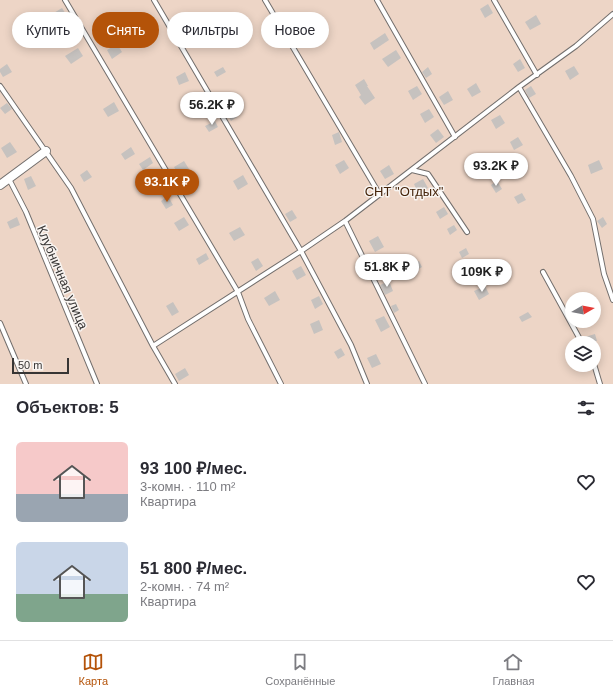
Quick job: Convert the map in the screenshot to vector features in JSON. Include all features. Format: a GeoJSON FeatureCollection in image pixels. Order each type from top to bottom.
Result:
{"type":"FeatureCollection","features":[{"type":"Feature","properties":{"kind":"street"},"geometry":{"type":"LineString","coordinates":[[0,186],[46,151]]}},
{"type":"Feature","properties":{"kind":"lane"},"geometry":{"type":"LineString","coordinates":[[65,0],[238,292],[248,319],[280,384]]}},
{"type":"Feature","properties":{"kind":"lane"},"geometry":{"type":"LineString","coordinates":[[154,0],[301,252],[351,345],[367,384]]}},
{"type":"Feature","properties":{"kind":"lane"},"geometry":{"type":"LineString","coordinates":[[264,0],[380,195]]}},
{"type":"Feature","properties":{"kind":"lane"},"geometry":{"type":"LineString","coordinates":[[377,0],[455,137]]}},
{"type":"Feature","properties":{"kind":"lane"},"geometry":{"type":"LineString","coordinates":[[494,0],[538,75]]}},
{"type":"Feature","properties":{"kind":"lane"},"geometry":{"type":"LineString","coordinates":[[153,346],[301,252],[345,221],[519,87],[538,75],[576,46],[613,14]]}},
{"type":"Feature","properties":{"kind":"lane"},"geometry":{"type":"LineString","coordinates":[[0,86],[71,188],[153,346],[175,384]]}},
{"type":"Feature","properties":{"kind":"lane"},"geometry":{"type":"LineString","coordinates":[[519,87],[571,176],[593,219],[604,274],[613,300]]}},
{"type":"Feature","properties":{"kind":"lane"},"geometry":{"type":"LineString","coordinates":[[412,170],[428,174],[467,232]]}},
{"type":"Feature","properties":{"kind":"lane","name":"Клубничная улица"},"geometry":{"type":"LineString","coordinates":[[9,178],[26,212],[97,384]]}},
{"type":"Feature","properties":{"kind":"lane"},"geometry":{"type":"LineString","coordinates":[[345,221],[425,384]]}},
{"type":"Feature","properties":{"kind":"lane"},"geometry":{"type":"LineString","coordinates":[[543,272],[578,336]]}},
{"type":"Feature","properties":{"kind":"lane"},"geometry":{"type":"LineString","coordinates":[[0,323],[26,384]]}},
{"type":"Feature","properties":{"kind":"lane"},"geometry":{"type":"LineString","coordinates":[[596,372],[600,384]]}},
{"type":"Feature","properties":{"kind":"green space","name":"СНТ \"Отдых\""},"geometry":{"type":"Polygon","coordinates":[[[0,0],[613,0],[613,384],[0,384],[0,0]]]}},
{"type":"Feature","properties":{"kind":"building"},"geometry":{"type":"Polygon","coordinates":[[[488,4],[493,13],[485,18],[480,9],[488,4]]]}},
{"type":"Feature","properties":{"kind":"building"},"geometry":{"type":"Polygon","coordinates":[[[62,8],[64,12],[55,12],[62,8]]]}},
{"type":"Feature","properties":{"kind":"building"},"geometry":{"type":"Polygon","coordinates":[[[536,15],[541,24],[530,30],[525,22],[536,15]]]}},
{"type":"Feature","properties":{"kind":"building"},"geometry":{"type":"Polygon","coordinates":[[[385,33],[389,40],[374,50],[370,43],[385,33]]]}},
{"type":"Feature","properties":{"kind":"building"},"geometry":{"type":"Polygon","coordinates":[[[78,48],[83,56],[71,64],[65,56],[78,48]]]}},
{"type":"Feature","properties":{"kind":"building"},"geometry":{"type":"Polygon","coordinates":[[[110,48],[120,48],[122,52],[112,59],[107,50],[110,48]]]}},
{"type":"Feature","properties":{"kind":"building"},"geometry":{"type":"Polygon","coordinates":[[[396,50],[401,58],[388,67],[382,59],[396,50]]]}},
{"type":"Feature","properties":{"kind":"building"},"geometry":{"type":"Polygon","coordinates":[[[520,59],[525,68],[518,72],[513,64],[520,59]]]}},
{"type":"Feature","properties":{"kind":"building"},"geometry":{"type":"Polygon","coordinates":[[[7,64],[12,72],[3,77],[0,69],[7,64]]]}},
{"type":"Feature","properties":{"kind":"building"},"geometry":{"type":"Polygon","coordinates":[[[574,66],[579,74],[570,80],[565,71],[574,66]]]}},
{"type":"Feature","properties":{"kind":"building"},"geometry":{"type":"Polygon","coordinates":[[[223,67],[226,72],[217,77],[214,72],[223,67]]]}},
{"type":"Feature","properties":{"kind":"building"},"geometry":{"type":"Polygon","coordinates":[[[428,67],[432,74],[426,78],[422,72],[428,67]]]}},
{"type":"Feature","properties":{"kind":"building"},"geometry":{"type":"Polygon","coordinates":[[[185,72],[189,81],[179,85],[176,77],[185,72]]]}},
{"type":"Feature","properties":{"kind":"building"},"geometry":{"type":"Polygon","coordinates":[[[364,79],[375,98],[365,105],[359,97],[361,95],[355,85],[364,79]]]}},
{"type":"Feature","properties":{"kind":"building"},"geometry":{"type":"Polygon","coordinates":[[[476,83],[481,92],[472,97],[467,89],[476,83]]]}},
{"type":"Feature","properties":{"kind":"building"},"geometry":{"type":"Polygon","coordinates":[[[417,86],[422,94],[413,100],[408,91],[417,86]]]}},
{"type":"Feature","properties":{"kind":"building"},"geometry":{"type":"Polygon","coordinates":[[[531,86],[536,94],[529,98],[525,90],[531,86]]]}},
{"type":"Feature","properties":{"kind":"building"},"geometry":{"type":"Polygon","coordinates":[[[448,91],[453,100],[444,105],[439,97],[448,91]]]}},
{"type":"Feature","properties":{"kind":"building"},"geometry":{"type":"Polygon","coordinates":[[[114,102],[119,111],[108,117],[103,109],[114,102]]]}},
{"type":"Feature","properties":{"kind":"building"},"geometry":{"type":"Polygon","coordinates":[[[7,103],[12,109],[5,114],[0,108],[7,103]]]}},
{"type":"Feature","properties":{"kind":"building"},"geometry":{"type":"Polygon","coordinates":[[[429,109],[434,117],[425,123],[420,114],[429,109]]]}},
{"type":"Feature","properties":{"kind":"building"},"geometry":{"type":"Polygon","coordinates":[[[234,111],[237,117],[231,121],[228,115],[234,111]]]}},
{"type":"Feature","properties":{"kind":"building"},"geometry":{"type":"Polygon","coordinates":[[[500,115],[505,123],[496,129],[491,120],[500,115]]]}},
{"type":"Feature","properties":{"kind":"building"},"geometry":{"type":"Polygon","coordinates":[[[215,121],[218,127],[209,132],[205,126],[215,121]]]}},
{"type":"Feature","properties":{"kind":"building"},"geometry":{"type":"Polygon","coordinates":[[[438,129],[444,137],[436,143],[430,135],[438,129]]]}},
{"type":"Feature","properties":{"kind":"building"},"geometry":{"type":"Polygon","coordinates":[[[339,132],[342,142],[335,145],[332,135],[339,132]]]}},
{"type":"Feature","properties":{"kind":"building"},"geometry":{"type":"Polygon","coordinates":[[[518,137],[523,145],[514,150],[510,142],[518,137]]]}},
{"type":"Feature","properties":{"kind":"building"},"geometry":{"type":"Polygon","coordinates":[[[10,142],[17,152],[7,158],[1,148],[10,142]]]}},
{"type":"Feature","properties":{"kind":"building"},"geometry":{"type":"Polygon","coordinates":[[[131,147],[135,154],[125,160],[121,154],[131,147]]]}},
{"type":"Feature","properties":{"kind":"building"},"geometry":{"type":"Polygon","coordinates":[[[150,157],[153,163],[143,170],[139,164],[150,157]]]}},
{"type":"Feature","properties":{"kind":"building"},"geometry":{"type":"Polygon","coordinates":[[[344,160],[349,168],[340,174],[335,165],[344,160]]]}},
{"type":"Feature","properties":{"kind":"building"},"geometry":{"type":"Polygon","coordinates":[[[599,160],[603,169],[591,174],[588,165],[599,160]]]}},
{"type":"Feature","properties":{"kind":"building"},"geometry":{"type":"Polygon","coordinates":[[[184,161],[189,169],[179,175],[174,167],[184,161]]]}},
{"type":"Feature","properties":{"kind":"building"},"geometry":{"type":"Polygon","coordinates":[[[389,165],[394,174],[385,179],[380,171],[389,165]]]}},
{"type":"Feature","properties":{"kind":"building"},"geometry":{"type":"Polygon","coordinates":[[[87,170],[92,177],[84,182],[80,175],[87,170]]]}},
{"type":"Feature","properties":{"kind":"building"},"geometry":{"type":"Polygon","coordinates":[[[243,175],[248,184],[238,190],[233,181],[243,175]]]}},
{"type":"Feature","properties":{"kind":"building"},"geometry":{"type":"Polygon","coordinates":[[[31,176],[36,186],[28,190],[24,179],[31,176]]]}},
{"type":"Feature","properties":{"kind":"building"},"geometry":{"type":"Polygon","coordinates":[[[423,179],[428,188],[418,193],[414,184],[423,179]]]}},
{"type":"Feature","properties":{"kind":"building"},"geometry":{"type":"Polygon","coordinates":[[[497,181],[502,189],[496,193],[491,185],[497,181]]]}},
{"type":"Feature","properties":{"kind":"building"},"geometry":{"type":"Polygon","coordinates":[[[522,193],[526,200],[518,204],[514,197],[522,193]]]}},
{"type":"Feature","properties":{"kind":"building"},"geometry":{"type":"Polygon","coordinates":[[[168,196],[173,205],[166,209],[161,201],[168,196]]]}},
{"type":"Feature","properties":{"kind":"building"},"geometry":{"type":"Polygon","coordinates":[[[444,207],[448,214],[440,219],[436,212],[444,207]]]}},
{"type":"Feature","properties":{"kind":"building"},"geometry":{"type":"Polygon","coordinates":[[[292,210],[297,218],[290,222],[285,214],[292,210]]]}},
{"type":"Feature","properties":{"kind":"building"},"geometry":{"type":"Polygon","coordinates":[[[17,217],[20,225],[10,229],[7,222],[17,217]]]}},
{"type":"Feature","properties":{"kind":"building"},"geometry":{"type":"Polygon","coordinates":[[[184,217],[189,225],[179,231],[174,223],[184,217]]]}},
{"type":"Feature","properties":{"kind":"building"},"geometry":{"type":"Polygon","coordinates":[[[603,217],[607,224],[602,228],[597,221],[603,217]]]}},
{"type":"Feature","properties":{"kind":"building"},"geometry":{"type":"Polygon","coordinates":[[[454,225],[457,230],[450,235],[447,229],[454,225]]]}},
{"type":"Feature","properties":{"kind":"building"},"geometry":{"type":"Polygon","coordinates":[[[240,227],[245,235],[234,241],[229,233],[240,227]]]}},
{"type":"Feature","properties":{"kind":"building"},"geometry":{"type":"Polygon","coordinates":[[[378,236],[384,247],[375,252],[369,241],[378,236]]]}},
{"type":"Feature","properties":{"kind":"building"},"geometry":{"type":"Polygon","coordinates":[[[466,248],[469,254],[462,258],[459,252],[466,248]]]}},
{"type":"Feature","properties":{"kind":"building"},"geometry":{"type":"Polygon","coordinates":[[[206,253],[209,259],[199,265],[196,259],[206,253]]]}},
{"type":"Feature","properties":{"kind":"building"},"geometry":{"type":"Polygon","coordinates":[[[258,258],[263,266],[256,271],[251,262],[258,258]]]}},
{"type":"Feature","properties":{"kind":"building"},"geometry":{"type":"Polygon","coordinates":[[[419,261],[422,267],[415,271],[412,266],[419,261]]]}},
{"type":"Feature","properties":{"kind":"building"},"geometry":{"type":"Polygon","coordinates":[[[301,266],[306,275],[297,280],[292,271],[301,266]]]}},
{"type":"Feature","properties":{"kind":"building"},"geometry":{"type":"Polygon","coordinates":[[[389,281],[393,291],[385,295],[380,285],[389,281]]]}},
{"type":"Feature","properties":{"kind":"building"},"geometry":{"type":"Polygon","coordinates":[[[485,286],[489,294],[479,300],[474,291],[485,286]]]}},
{"type":"Feature","properties":{"kind":"building"},"geometry":{"type":"Polygon","coordinates":[[[275,291],[280,300],[269,306],[264,298],[275,291]]]}},
{"type":"Feature","properties":{"kind":"building"},"geometry":{"type":"Polygon","coordinates":[[[319,296],[323,304],[315,309],[311,300],[319,296]]]}},
{"type":"Feature","properties":{"kind":"building"},"geometry":{"type":"Polygon","coordinates":[[[173,302],[179,312],[172,316],[166,306],[173,302]]]}},
{"type":"Feature","properties":{"kind":"building"},"geometry":{"type":"Polygon","coordinates":[[[396,304],[399,310],[394,313],[391,306],[396,304]]]}},
{"type":"Feature","properties":{"kind":"building"},"geometry":{"type":"Polygon","coordinates":[[[528,312],[532,317],[522,322],[519,317],[528,312]]]}},
{"type":"Feature","properties":{"kind":"building"},"geometry":{"type":"Polygon","coordinates":[[[384,316],[390,327],[381,332],[375,320],[384,316]]]}},
{"type":"Feature","properties":{"kind":"building"},"geometry":{"type":"Polygon","coordinates":[[[319,320],[323,330],[314,334],[310,324],[319,320]]]}},
{"type":"Feature","properties":{"kind":"building"},"geometry":{"type":"Polygon","coordinates":[[[341,348],[345,355],[338,359],[334,352],[341,348]]]}},
{"type":"Feature","properties":{"kind":"building"},"geometry":{"type":"Polygon","coordinates":[[[376,354],[381,364],[372,368],[367,358],[376,354]]]}},
{"type":"Feature","properties":{"kind":"building"},"geometry":{"type":"Polygon","coordinates":[[[185,368],[189,375],[179,381],[175,374],[185,368]]]}}]}
